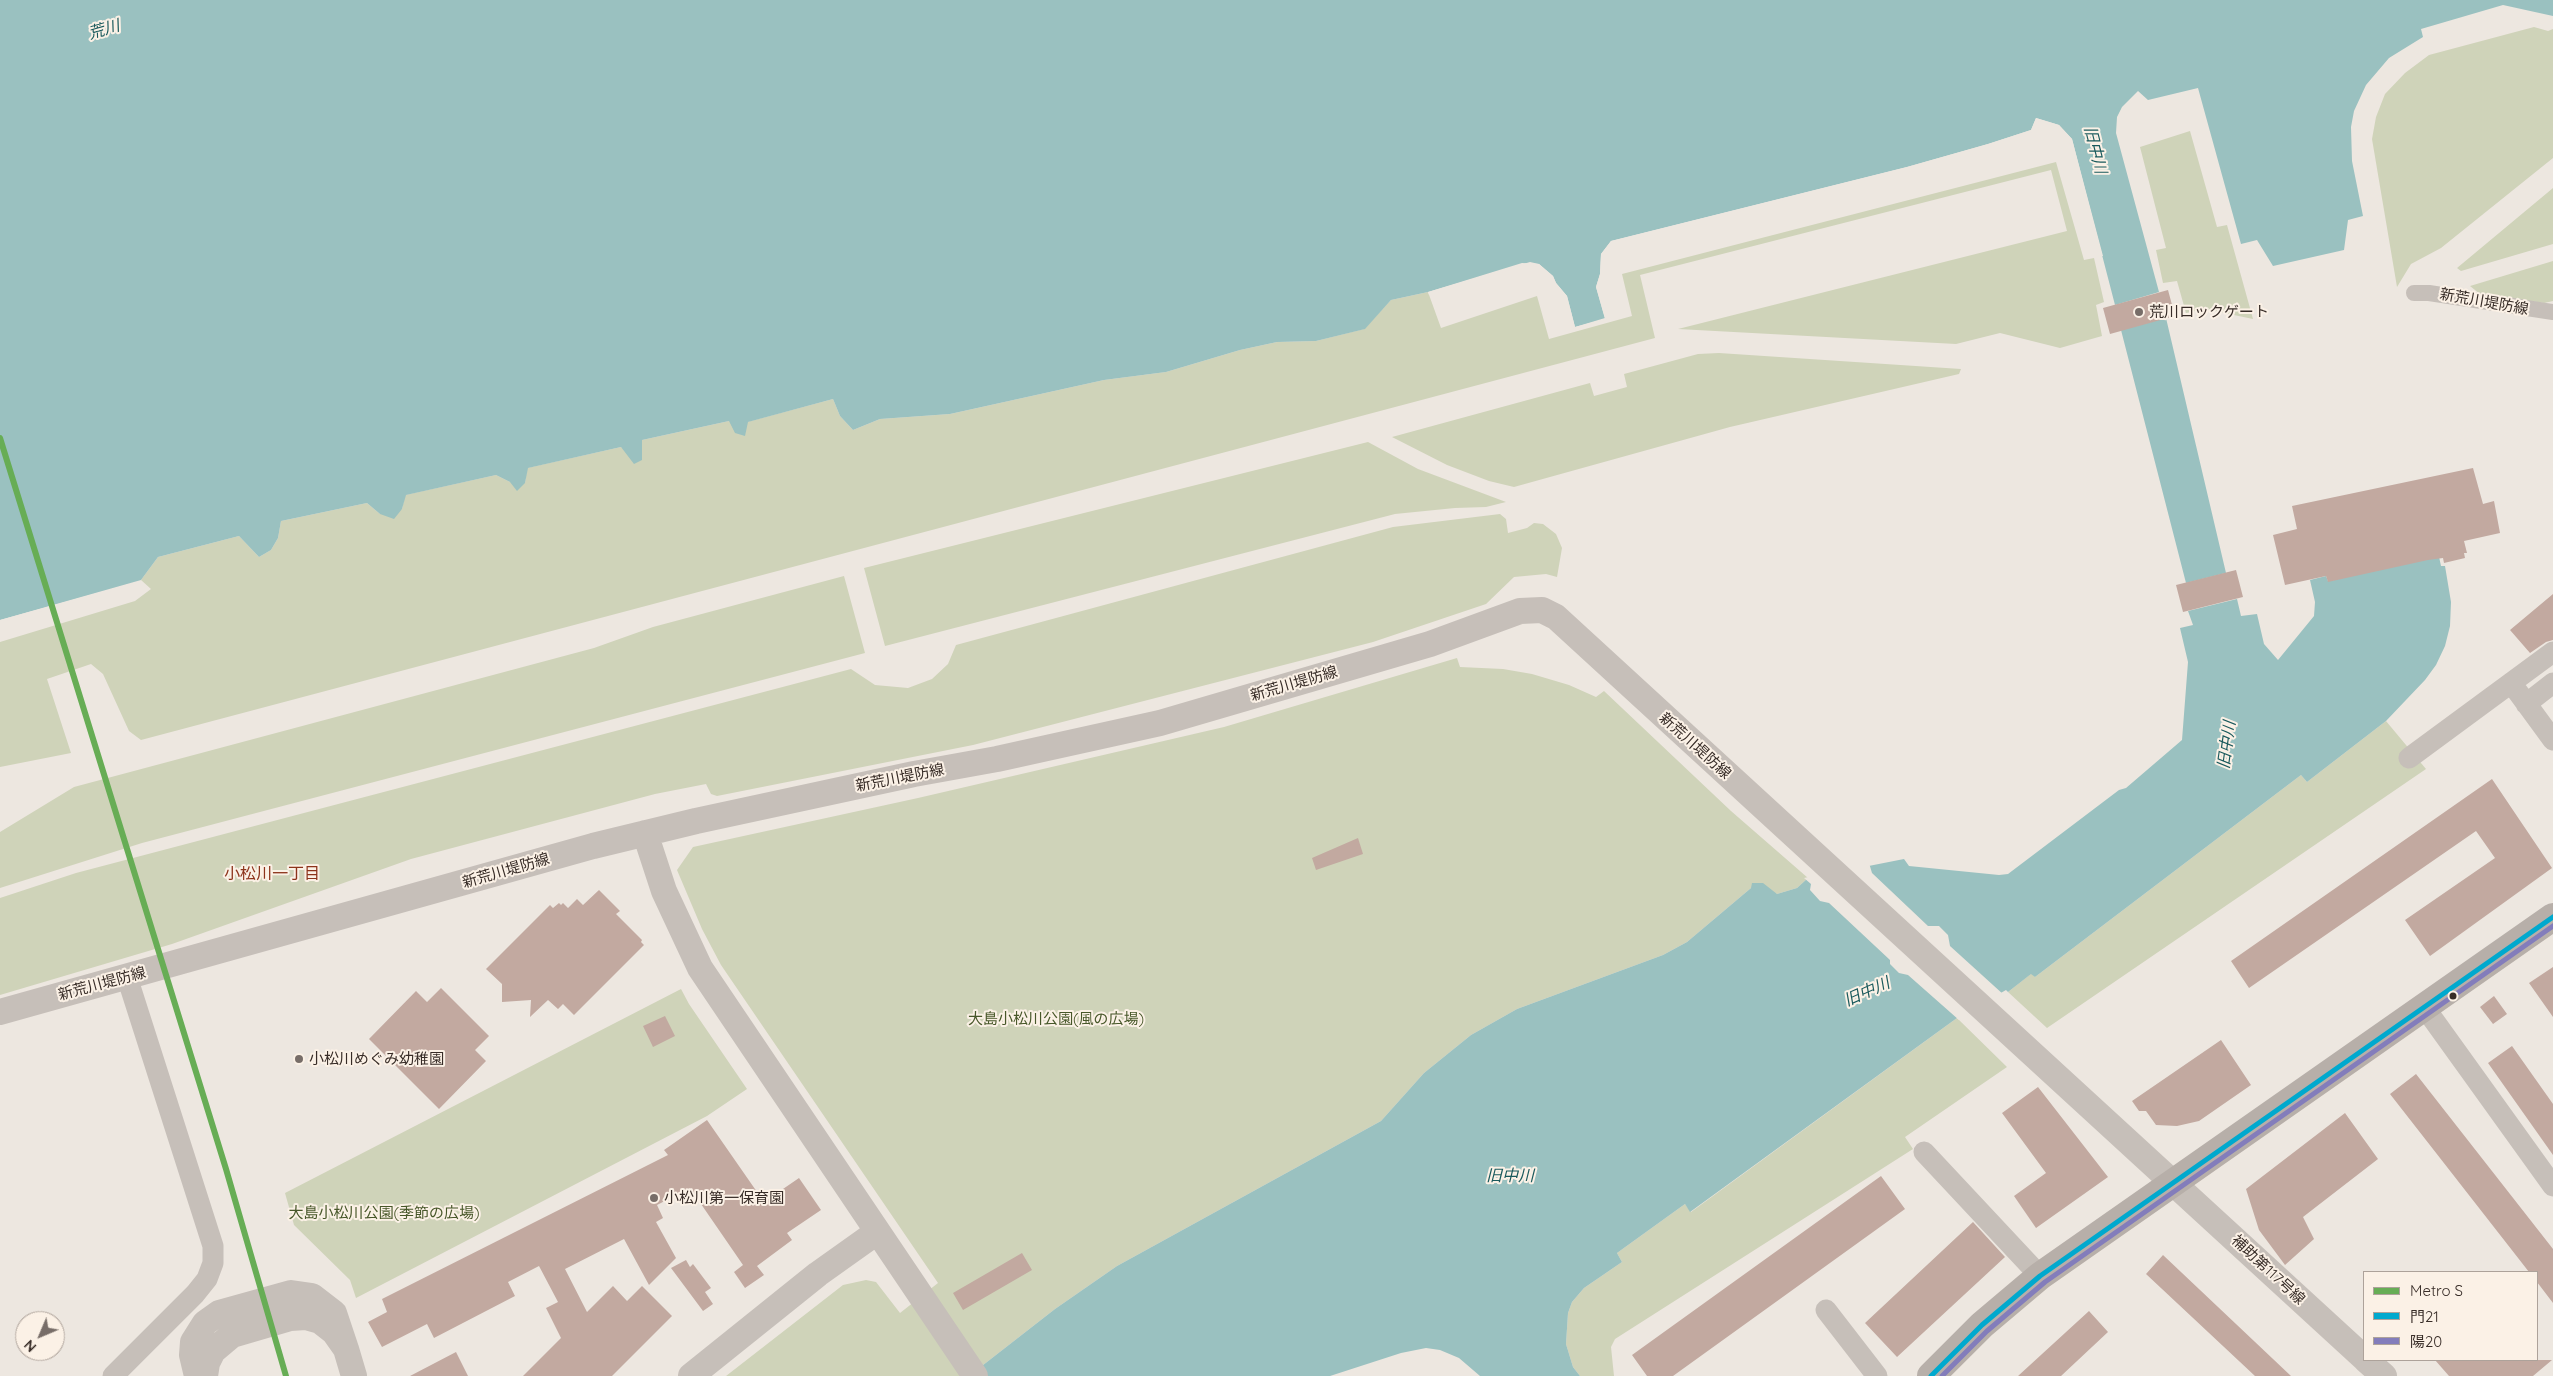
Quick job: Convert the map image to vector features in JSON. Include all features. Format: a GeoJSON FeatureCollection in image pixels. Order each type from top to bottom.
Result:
{"type":"FeatureCollection","features":[{"type":"Feature","properties":{"kind":"main road"},"geometry":{"type":"LineString","coordinates":[[1931,1376],[1982,1325],[2040,1276],[2553,917]]}},
{"type":"Feature","properties":{"kind":"street","name":"新荒川堤防線"},"geometry":{"type":"LineString","coordinates":[[2414,293],[2429,293],[2553,312]]}},
{"type":"Feature","properties":{"kind":"street","name":"新荒川堤防線"},"geometry":{"type":"LineString","coordinates":[[0,1012],[646,834],[914,774],[998,760],[1160,723],[1430,644],[1520,611],[1542,610],[1556,617],[1998,1021]]}},
{"type":"Feature","properties":{"kind":"street"},"geometry":{"type":"LineString","coordinates":[[2409,758],[2553,652]]}},
{"type":"Feature","properties":{"kind":"street"},"geometry":{"type":"LineString","coordinates":[[2526,704],[2553,683]]}},
{"type":"Feature","properties":{"kind":"street"},"geometry":{"type":"LineString","coordinates":[[2512,684],[2553,740]]}},
{"type":"Feature","properties":{"kind":"street"},"geometry":{"type":"LineString","coordinates":[[646,834],[664,891],[700,968],[975,1376]]}},
{"type":"Feature","properties":{"kind":"street"},"geometry":{"type":"LineString","coordinates":[[113,1376],[195,1294],[207,1279],[213,1263],[213,1246],[127,977]]}},
{"type":"Feature","properties":{"kind":"street"},"geometry":{"type":"LineString","coordinates":[[2425,1008],[2553,1186]]}},
{"type":"Feature","properties":{"kind":"street","name":"補助第117号線"},"geometry":{"type":"LineString","coordinates":[[1998,1021],[2363,1357]]}},
{"type":"Feature","properties":{"kind":"street"},"geometry":{"type":"LineString","coordinates":[[1924,1152],[2040,1276]]}},
{"type":"Feature","properties":{"kind":"street"},"geometry":{"type":"LineString","coordinates":[[691,1376],[818,1274],[877,1232]]}},
{"type":"Feature","properties":{"kind":"street"},"geometry":{"type":"LineString","coordinates":[[197,1376],[192,1355],[193,1342],[198,1331],[205,1323],[219,1313],[291,1293],[312,1296],[334,1313],[354,1376]]}},
{"type":"Feature","properties":{"kind":"street"},"geometry":{"type":"LineString","coordinates":[[1826,1310],[1877,1376]]}},
{"type":"Feature","properties":{"kind":"street"},"geometry":{"type":"LineString","coordinates":[[205,1376],[207,1363],[213,1352],[232,1335],[290,1318],[306,1317],[320,1321],[334,1332],[346,1350]]}},
{"type":"Feature","properties":{"kind":"street","name":"補助第117号線"},"geometry":{"type":"LineString","coordinates":[[2367,1361],[2384,1376]]}},
{"type":"Feature","properties":{"kind":"green space"},"geometry":{"type":"Polygon","coordinates":[[[2534,27],[2548,31],[2553,29],[2553,158],[2441,248],[2411,264],[2397,287],[2372,139],[2376,117],[2385,94],[2405,73],[2429,55],[2534,27]]]}},
{"type":"Feature","properties":{"kind":"green space"},"geometry":{"type":"Polygon","coordinates":[[[2190,131],[2217,227],[2227,225],[2253,319],[2205,309],[2186,313],[2177,281],[2163,283],[2156,250],[2166,248],[2140,147],[2190,131]]]}},
{"type":"Feature","properties":{"kind":"green space"},"geometry":{"type":"Polygon","coordinates":[[[2056,162],[2084,260],[2094,258],[2104,302],[2096,305],[2102,336],[2060,348],[2000,333],[1956,344],[1678,329],[2067,231],[2051,170],[1640,275],[1655,338],[141,740],[129,731],[103,674],[91,664],[47,679],[71,753],[0,767],[0,642],[135,601],[151,589],[141,580],[158,557],[239,536],[259,557],[271,550],[278,538],[281,521],[367,503],[380,514],[402,509],[405,495],[496,475],[510,482],[525,483],[527,468],[621,447],[642,460],[642,440],[729,421],[747,422],[833,399],[840,416],[853,430],[880,419],[950,414],[1104,380],[1166,372],[1240,350],[1277,342],[1316,341],[1364,329],[1391,300],[1428,292],[1441,328],[1537,296],[1549,339],[1632,316],[1622,274],[2056,162]]]}},
{"type":"Feature","properties":{"kind":"green space"},"geometry":{"type":"Polygon","coordinates":[[[2553,188],[2553,244],[2461,271],[2457,268],[2553,188]]]}},
{"type":"Feature","properties":{"kind":"green space"},"geometry":{"type":"Polygon","coordinates":[[[2553,261],[2553,301],[2544,303],[2480,294],[2470,286],[2553,261]]]}},
{"type":"Feature","properties":{"kind":"green space"},"geometry":{"type":"Polygon","coordinates":[[[1719,353],[1961,369],[1959,374],[1730,427],[1514,487],[1489,481],[1447,465],[1392,437],[1590,383],[1594,396],[1627,387],[1624,374],[1698,354],[1719,353]]]}},
{"type":"Feature","properties":{"kind":"green space"},"geometry":{"type":"Polygon","coordinates":[[[1368,442],[1418,469],[1506,502],[1486,507],[1395,514],[885,646],[864,568],[1368,442]]]}},
{"type":"Feature","properties":{"kind":"green space"},"geometry":{"type":"Polygon","coordinates":[[[1500,514],[1506,519],[1508,533],[1527,528],[1534,523],[1543,524],[1556,534],[1562,548],[1557,577],[1546,574],[1514,577],[1486,604],[1373,642],[973,745],[717,796],[711,794],[706,784],[655,794],[411,859],[172,944],[0,995],[0,898],[76,873],[851,669],[875,685],[908,688],[932,679],[948,664],[956,645],[1393,527],[1500,514]]]}},
{"type":"Feature","properties":{"kind":"green space"},"geometry":{"type":"Polygon","coordinates":[[[844,576],[865,653],[142,843],[0,888],[0,832],[74,787],[594,648],[653,627],[844,576]]]}},
{"type":"Feature","properties":{"kind":"green space","name":"大島小松川公園(風の広場)"},"geometry":{"type":"Polygon","coordinates":[[[1457,658],[1460,667],[1503,669],[1532,674],[1569,685],[1596,697],[1604,691],[1731,811],[1808,878],[1797,888],[1777,894],[1751,888],[1687,942],[1663,955],[1517,1009],[1471,1035],[1424,1073],[1381,1121],[1117,1266],[1055,1309],[969,1376],[726,1376],[843,1285],[866,1280],[876,1282],[900,1313],[938,1283],[721,965],[702,929],[677,870],[693,847],[918,798],[1224,727],[1457,658]]]}},
{"type":"Feature","properties":{"kind":"green space"},"geometry":{"type":"Polygon","coordinates":[[[2386,721],[2426,769],[2047,1028],[2008,992],[2032,973],[2035,977],[2301,775],[2307,782],[2386,721]]]}},
{"type":"Feature","properties":{"kind":"green space","name":"大島小松川公園(季節の広場)"},"geometry":{"type":"Polygon","coordinates":[[[681,989],[689,1004],[747,1089],[707,1116],[356,1298],[350,1280],[294,1225],[285,1193],[681,989]]]}},
{"type":"Feature","properties":{"kind":"green space"},"geometry":{"type":"Polygon","coordinates":[[[1957,1018],[2007,1067],[1905,1137],[1913,1149],[1615,1339],[1611,1347],[1614,1376],[1580,1376],[1573,1367],[1566,1344],[1568,1313],[1572,1302],[1584,1288],[1622,1262],[1617,1253],[1685,1204],[1691,1212],[1957,1018]]]}},
{"type":"Feature","properties":{"kind":"water","name":"荒川"},"geometry":{"type":"Polygon","coordinates":[[[0,0],[2553,0],[2553,16],[2503,5],[2421,29],[2423,37],[2389,58],[2366,85],[2354,111],[2351,127],[2352,161],[2363,216],[2348,220],[2344,250],[2273,266],[2257,240],[2241,244],[2198,88],[2148,100],[2138,91],[2122,107],[2117,117],[2116,133],[2159,292],[2115,305],[2072,139],[2059,125],[2036,118],[2031,130],[1988,144],[1907,167],[1611,241],[1601,254],[1600,274],[1596,287],[1605,318],[1575,327],[1567,296],[1556,283],[1553,276],[1539,264],[1522,263],[1428,292],[1391,300],[1365,329],[1316,341],[1277,342],[1240,350],[1166,372],[1104,380],[950,414],[880,419],[853,430],[840,416],[833,399],[748,422],[745,436],[735,433],[729,421],[642,440],[642,460],[634,464],[621,447],[528,468],[525,483],[517,491],[510,482],[496,475],[406,495],[402,509],[394,519],[380,514],[367,503],[281,521],[278,538],[271,550],[259,557],[239,536],[158,557],[141,580],[0,620],[0,0]]]}},
{"type":"Feature","properties":{"kind":"water"},"geometry":{"type":"Polygon","coordinates":[[[2166,318],[2226,573],[2186,583],[2121,330],[2166,318]]]}},
{"type":"Feature","properties":{"kind":"water","name":"旧中川"},"geometry":{"type":"Polygon","coordinates":[[[2438,552],[2441,566],[2445,566],[2451,602],[2450,626],[2445,646],[2436,665],[2425,680],[2386,721],[2307,782],[2301,775],[2035,977],[2031,974],[2008,992],[2006,990],[1957,1018],[1690,1212],[1685,1204],[1617,1253],[1622,1262],[1584,1288],[1572,1302],[1568,1313],[1566,1344],[1573,1367],[1580,1376],[1480,1376],[1459,1358],[1440,1350],[1426,1348],[1401,1353],[1330,1376],[969,1376],[1055,1309],[1117,1266],[1381,1121],[1424,1073],[1471,1035],[1517,1009],[1663,955],[1687,942],[1751,888],[1752,883],[1763,883],[1777,894],[1797,888],[1808,878],[1904,859],[1909,866],[1999,875],[2008,874],[2119,790],[2126,788],[2182,740],[2188,662],[2180,628],[2193,625],[2188,611],[2237,599],[2241,616],[2257,614],[2264,644],[2278,660],[2314,616],[2315,602],[2310,580],[2326,576],[2328,581],[2330,581],[2438,552]]]}},
{"type":"Feature","properties":{"kind":"pier"},"geometry":{"type":"Polygon","coordinates":[[[2036,118],[2059,125],[2072,139],[2103,256],[2101,256],[2069,140],[2057,127],[2038,121],[2032,132],[1988,146],[1908,169],[1612,244],[1603,255],[1603,274],[1599,287],[1607,319],[1576,329],[1573,328],[1565,297],[1554,284],[1551,277],[1538,267],[1530,264],[1429,295],[1428,292],[1530,262],[1539,264],[1553,276],[1556,283],[1567,296],[1575,327],[1605,319],[1596,287],[1600,274],[1601,254],[1611,241],[1907,167],[1988,144],[2031,130],[2036,118]]]}},
{"type":"Feature","properties":{"kind":"pier"},"geometry":{"type":"Polygon","coordinates":[[[130,584],[131,586],[0,623],[0,620],[130,584]]]}},
{"type":"Feature","properties":{"kind":"pier"},"geometry":{"type":"Polygon","coordinates":[[[1869,863],[1872,873],[1928,926],[1939,926],[1948,935],[1950,946],[2004,995],[1959,1020],[1908,975],[1899,973],[1890,964],[1890,960],[1829,903],[1820,901],[1810,890],[1811,884],[1804,878],[1869,863]]]}},
{"type":"Feature","properties":{"kind":"building","name":"荒川ロックゲート"},"geometry":{"type":"Polygon","coordinates":[[[2168,290],[2175,316],[2110,334],[2103,308],[2168,290]]]}},
{"type":"Feature","properties":{"kind":"building"},"geometry":{"type":"Polygon","coordinates":[[[2473,468],[2483,504],[2494,501],[2500,533],[2464,541],[2467,553],[2464,553],[2465,558],[2444,563],[2443,558],[2428,560],[2328,582],[2326,576],[2285,585],[2273,535],[2297,529],[2292,506],[2473,468]]]}},
{"type":"Feature","properties":{"kind":"building"},"geometry":{"type":"Polygon","coordinates":[[[2236,570],[2243,597],[2183,612],[2176,585],[2236,570]]]}},
{"type":"Feature","properties":{"kind":"building"},"geometry":{"type":"Polygon","coordinates":[[[2553,594],[2553,640],[2546,642],[2530,653],[2510,630],[2553,594]]]}},
{"type":"Feature","properties":{"kind":"building"},"geometry":{"type":"Polygon","coordinates":[[[2492,779],[2552,868],[2430,956],[2405,920],[2495,858],[2476,831],[2249,988],[2231,961],[2492,779]]]}},
{"type":"Feature","properties":{"kind":"building"},"geometry":{"type":"Polygon","coordinates":[[[1358,838],[1363,854],[1316,870],[1312,858],[1358,838]]]}},
{"type":"Feature","properties":{"kind":"building"},"geometry":{"type":"Polygon","coordinates":[[[599,890],[620,911],[616,914],[642,940],[641,942],[644,945],[574,1015],[563,1004],[558,1009],[548,1000],[530,1017],[531,1000],[502,1002],[502,984],[486,969],[550,905],[553,908],[559,903],[561,905],[563,903],[568,908],[577,899],[583,905],[599,890]]]}},
{"type":"Feature","properties":{"kind":"building"},"geometry":{"type":"Polygon","coordinates":[[[2553,967],[2553,1017],[2529,983],[2553,967]]]}},
{"type":"Feature","properties":{"kind":"building"},"geometry":{"type":"Polygon","coordinates":[[[441,988],[489,1036],[475,1050],[486,1061],[439,1109],[369,1039],[416,991],[427,1002],[441,988]]]}},
{"type":"Feature","properties":{"kind":"building"},"geometry":{"type":"Polygon","coordinates":[[[2494,996],[2507,1014],[2493,1024],[2480,1007],[2494,996]]]}},
{"type":"Feature","properties":{"kind":"building"},"geometry":{"type":"Polygon","coordinates":[[[665,1016],[675,1036],[653,1047],[643,1026],[665,1016]]]}},
{"type":"Feature","properties":{"kind":"building"},"geometry":{"type":"Polygon","coordinates":[[[2221,1040],[2251,1085],[2199,1121],[2177,1126],[2156,1125],[2146,1111],[2139,1111],[2132,1101],[2221,1040]]]}},
{"type":"Feature","properties":{"kind":"building"},"geometry":{"type":"Polygon","coordinates":[[[2512,1046],[2553,1104],[2553,1155],[2488,1063],[2512,1046]]]}},
{"type":"Feature","properties":{"kind":"building"},"geometry":{"type":"Polygon","coordinates":[[[2416,1074],[2553,1249],[2553,1303],[2538,1283],[2538,1271],[2528,1271],[2390,1094],[2416,1074]]]}},
{"type":"Feature","properties":{"kind":"building"},"geometry":{"type":"Polygon","coordinates":[[[2038,1087],[2108,1177],[2036,1228],[2014,1196],[2046,1173],[2002,1113],[2038,1087]]]}},
{"type":"Feature","properties":{"kind":"building"},"geometry":{"type":"Polygon","coordinates":[[[2345,1113],[2378,1159],[2303,1217],[2314,1239],[2285,1265],[2259,1230],[2246,1189],[2345,1113]]]}},
{"type":"Feature","properties":{"kind":"building"},"geometry":{"type":"Polygon","coordinates":[[[707,1120],[764,1202],[799,1178],[821,1210],[787,1233],[792,1240],[757,1266],[764,1275],[745,1288],[734,1272],[743,1265],[690,1188],[657,1205],[663,1218],[656,1222],[676,1258],[649,1285],[624,1239],[565,1269],[587,1312],[613,1286],[627,1301],[642,1286],[672,1316],[612,1376],[523,1376],[561,1338],[546,1308],[558,1302],[539,1266],[508,1282],[515,1296],[434,1338],[427,1324],[382,1347],[368,1322],[387,1312],[382,1299],[668,1155],[664,1150],[707,1120]]]}},
{"type":"Feature","properties":{"kind":"building"},"geometry":{"type":"Polygon","coordinates":[[[1881,1176],[1905,1209],[1673,1376],[1647,1376],[1632,1355],[1881,1176]]]}},
{"type":"Feature","properties":{"kind":"building"},"geometry":{"type":"Polygon","coordinates":[[[1973,1222],[2005,1257],[1897,1357],[1865,1323],[1973,1222]]]}},
{"type":"Feature","properties":{"kind":"building"},"geometry":{"type":"Polygon","coordinates":[[[1022,1253],[1032,1270],[963,1310],[953,1293],[1022,1253]]]}},
{"type":"Feature","properties":{"kind":"building"},"geometry":{"type":"Polygon","coordinates":[[[2163,1255],[2291,1376],[2255,1376],[2146,1274],[2163,1255]]]}},
{"type":"Feature","properties":{"kind":"building"},"geometry":{"type":"Polygon","coordinates":[[[686,1260],[690,1267],[693,1264],[711,1288],[705,1292],[713,1304],[703,1311],[671,1268],[686,1260]]]}},
{"type":"Feature","properties":{"kind":"building"},"geometry":{"type":"Polygon","coordinates":[[[2089,1311],[2108,1332],[2061,1376],[2018,1376],[2089,1311]]]}},
{"type":"Feature","properties":{"kind":"building"},"geometry":{"type":"Polygon","coordinates":[[[456,1352],[468,1376],[410,1376],[456,1352]]]}},
{"type":"Feature","properties":{"kind":"building"},"geometry":{"type":"Polygon","coordinates":[[[2552,1360],[2533,1376],[2449,1376],[2436,1361],[2552,1360]]]}},
{"type":"Feature","properties":{"kind":"metro line","name":"S"},"geometry":{"type":"LineString","coordinates":[[0,438],[226,1169],[286,1376]]}},
{"type":"Feature","properties":{"kind":"transit line","name":"門21"},"geometry":{"type":"LineString","coordinates":[[1931,1376],[1982,1325],[2040,1276],[2553,917]]}},
{"type":"Feature","properties":{"kind":"transit line","name":"陽20"},"geometry":{"type":"LineString","coordinates":[[1942,1376],[1987,1331],[2045,1282],[2553,926]]}},
{"type":"Feature","properties":{"kind":"place","name":"荒川ロックゲート"},"geometry":{"type":"Point","coordinates":[2139,312]}},
{"type":"Feature","properties":{"kind":"place","name":"小松川めぐみ幼稚園"},"geometry":{"type":"Point","coordinates":[299,1059]}},
{"type":"Feature","properties":{"kind":"place","name":"小松川第一保育園"},"geometry":{"type":"Point","coordinates":[654,1198]}},
{"type":"Feature","properties":{"kind":"district","name":"小松川一丁目"},"geometry":{"type":"Point","coordinates":[272,874]}}]}
